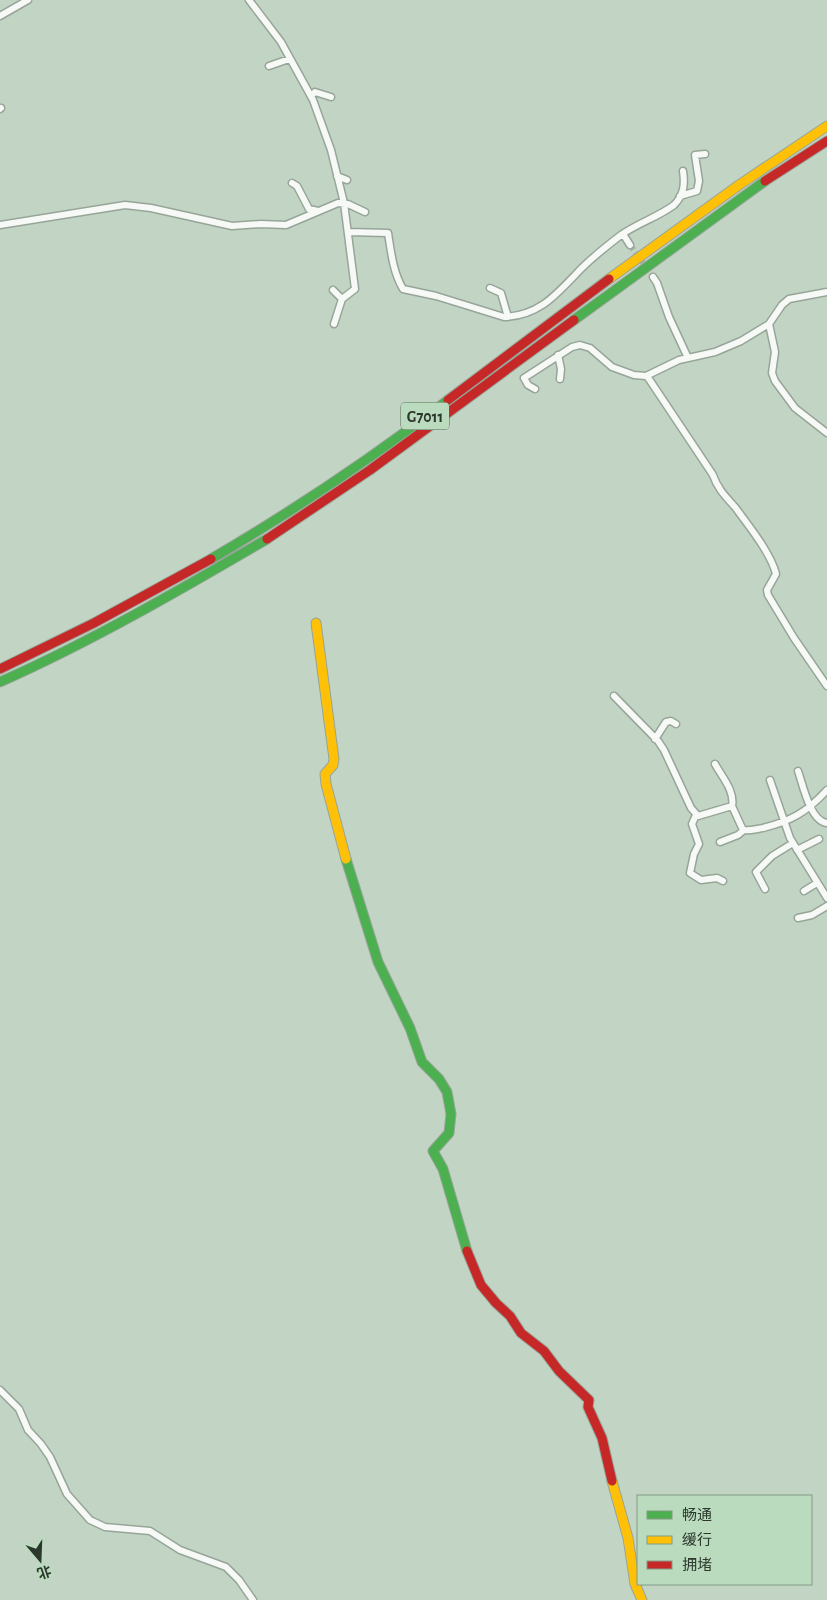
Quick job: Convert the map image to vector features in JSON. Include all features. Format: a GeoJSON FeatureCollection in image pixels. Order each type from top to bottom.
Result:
{"type":"FeatureCollection","features":[{"type":"Feature","properties":{"kind":"main road","name":"G7011"},"geometry":{"type":"LineString","coordinates":[[0,669],[52,645],[128,605],[269,524],[364,461],[664,238],[767,164],[827,126]]}},
{"type":"Feature","properties":{"kind":"main road","name":"G7011"},"geometry":{"type":"LineString","coordinates":[[0,682],[66,651],[183,588],[276,534],[370,470],[774,174],[827,141]]}},
{"type":"Feature","properties":{"kind":"main road"},"geometry":{"type":"LineString","coordinates":[[316,623],[334,759],[333,765],[325,774],[326,784],[346,859],[364,913],[365,924],[379,964],[410,1028],[422,1062],[439,1079],[447,1092],[450,1114],[449,1133],[433,1150],[446,1177],[469,1258],[483,1289],[510,1316],[521,1333],[544,1351],[556,1368],[589,1400],[589,1410],[602,1438],[622,1512],[635,1584],[642,1600]]}},
{"type":"Feature","properties":{"kind":"street"},"geometry":{"type":"LineString","coordinates":[[0,16],[28,0]]}},
{"type":"Feature","properties":{"kind":"street"},"geometry":{"type":"LineString","coordinates":[[249,0],[281,42],[289,59],[312,95],[331,150],[344,203],[355,289],[342,299],[334,324]]}},
{"type":"Feature","properties":{"kind":"street"},"geometry":{"type":"LineString","coordinates":[[269,66],[289,59]]}},
{"type":"Feature","properties":{"kind":"street"},"geometry":{"type":"LineString","coordinates":[[312,95],[314,92],[331,97]]}},
{"type":"Feature","properties":{"kind":"street"},"geometry":{"type":"LineString","coordinates":[[680,196],[697,191],[699,183],[695,155],[705,154]]}},
{"type":"Feature","properties":{"kind":"street"},"geometry":{"type":"LineString","coordinates":[[348,232],[388,233],[398,281],[403,289],[436,296],[508,317],[520,315],[546,304],[557,296],[578,272],[623,234],[676,203],[684,184],[683,171]]}},
{"type":"Feature","properties":{"kind":"street"},"geometry":{"type":"LineString","coordinates":[[337,176],[347,180]]}},
{"type":"Feature","properties":{"kind":"street"},"geometry":{"type":"LineString","coordinates":[[292,184],[296,186],[308,209],[318,211]]}},
{"type":"Feature","properties":{"kind":"street"},"geometry":{"type":"LineString","coordinates":[[684,184],[690,194]]}},
{"type":"Feature","properties":{"kind":"street"},"geometry":{"type":"LineString","coordinates":[[0,225],[125,205],[151,208],[232,226],[286,225],[333,204],[344,203],[365,212]]}},
{"type":"Feature","properties":{"kind":"street"},"geometry":{"type":"LineString","coordinates":[[623,234],[630,245]]}},
{"type":"Feature","properties":{"kind":"street"},"geometry":{"type":"LineString","coordinates":[[653,277],[688,358]]}},
{"type":"Feature","properties":{"kind":"street"},"geometry":{"type":"LineString","coordinates":[[490,288],[501,293],[508,317]]}},
{"type":"Feature","properties":{"kind":"street"},"geometry":{"type":"LineString","coordinates":[[333,290],[342,299]]}},
{"type":"Feature","properties":{"kind":"street"},"geometry":{"type":"LineString","coordinates":[[535,389],[528,385],[524,378],[558,354],[572,347],[586,346],[595,350],[612,367],[634,375],[647,376],[679,360],[724,349],[769,324],[782,305],[789,299],[827,292]]}},
{"type":"Feature","properties":{"kind":"street"},"geometry":{"type":"LineString","coordinates":[[769,324],[775,352],[772,373],[775,380],[795,408],[827,433]]}},
{"type":"Feature","properties":{"kind":"street"},"geometry":{"type":"LineString","coordinates":[[558,354],[561,368],[560,379]]}},
{"type":"Feature","properties":{"kind":"street"},"geometry":{"type":"LineString","coordinates":[[647,376],[713,475],[718,487],[753,530],[776,574],[767,590],[768,595],[794,638],[827,686]]}},
{"type":"Feature","properties":{"kind":"street"},"geometry":{"type":"LineString","coordinates":[[614,696],[655,739],[667,755],[696,815]]}},
{"type":"Feature","properties":{"kind":"street"},"geometry":{"type":"LineString","coordinates":[[655,739],[666,722],[671,721],[676,724]]}},
{"type":"Feature","properties":{"kind":"street"},"geometry":{"type":"LineString","coordinates":[[715,764],[733,796],[732,806],[744,830]]}},
{"type":"Feature","properties":{"kind":"street"},"geometry":{"type":"LineString","coordinates":[[798,771],[813,813],[818,819],[827,822]]}},
{"type":"Feature","properties":{"kind":"street"},"geometry":{"type":"LineString","coordinates":[[770,780],[793,843],[827,898]]}},
{"type":"Feature","properties":{"kind":"street"},"geometry":{"type":"LineString","coordinates":[[720,842],[738,835],[744,830],[784,822],[811,807],[827,790]]}},
{"type":"Feature","properties":{"kind":"street"},"geometry":{"type":"LineString","coordinates":[[696,815],[732,806]]}},
{"type":"Feature","properties":{"kind":"street"},"geometry":{"type":"LineString","coordinates":[[696,815],[692,824],[699,844],[694,854],[690,873],[701,880],[717,878],[723,881]]}},
{"type":"Feature","properties":{"kind":"street"},"geometry":{"type":"LineString","coordinates":[[797,850],[819,838]]}},
{"type":"Feature","properties":{"kind":"street"},"geometry":{"type":"LineString","coordinates":[[765,889],[756,872],[772,856],[793,843]]}},
{"type":"Feature","properties":{"kind":"street"},"geometry":{"type":"LineString","coordinates":[[804,891],[817,883]]}},
{"type":"Feature","properties":{"kind":"street"},"geometry":{"type":"LineString","coordinates":[[798,918],[812,915],[827,906]]}},
{"type":"Feature","properties":{"kind":"street"},"geometry":{"type":"LineString","coordinates":[[0,1390],[19,1409],[28,1430],[50,1457],[67,1494],[90,1520],[105,1527],[150,1531],[180,1550],[226,1566],[253,1600]]}},
{"type":"Feature","properties":{"kind":"tunnel"},"geometry":{"type":"LineString","coordinates":[[630,245],[653,277]]}},
{"type":"Feature","properties":{"kind":"traffic: fast"},"geometry":{"type":"LineString","coordinates":[[574,320],[765,181]]}},
{"type":"Feature","properties":{"kind":"traffic: fast"},"geometry":{"type":"LineString","coordinates":[[211,559],[332,483],[448,400]]}},
{"type":"Feature","properties":{"kind":"traffic: fast"},"geometry":{"type":"LineString","coordinates":[[0,682],[102,632],[169,596],[267,539]]}},
{"type":"Feature","properties":{"kind":"traffic: fast"},"geometry":{"type":"LineString","coordinates":[[346,859],[378,962],[410,1028],[422,1062],[439,1079],[447,1092],[451,1114],[449,1133],[433,1151],[443,1169],[467,1251]]}},
{"type":"Feature","properties":{"kind":"traffic: slow"},"geometry":{"type":"LineString","coordinates":[[609,279],[739,185],[827,126]]}},
{"type":"Feature","properties":{"kind":"traffic: slow"},"geometry":{"type":"LineString","coordinates":[[316,623],[334,759],[333,765],[325,774],[326,784],[346,859]]}},
{"type":"Feature","properties":{"kind":"traffic: slow"},"geometry":{"type":"LineString","coordinates":[[612,1481],[628,1538],[635,1584],[642,1600]]}},
{"type":"Feature","properties":{"kind":"traffic: jam"},"geometry":{"type":"LineString","coordinates":[[765,181],[827,141]]}},
{"type":"Feature","properties":{"kind":"traffic: jam"},"geometry":{"type":"LineString","coordinates":[[448,400],[609,279]]}},
{"type":"Feature","properties":{"kind":"traffic: jam"},"geometry":{"type":"LineString","coordinates":[[267,539],[370,470],[574,320]]}},
{"type":"Feature","properties":{"kind":"traffic: jam"},"geometry":{"type":"LineString","coordinates":[[0,669],[94,623],[211,559]]}},
{"type":"Feature","properties":{"kind":"traffic: jam"},"geometry":{"type":"LineString","coordinates":[[467,1251],[481,1285],[510,1316],[521,1333],[544,1351],[559,1371],[589,1400],[588,1407],[602,1438],[612,1481]]}}]}
